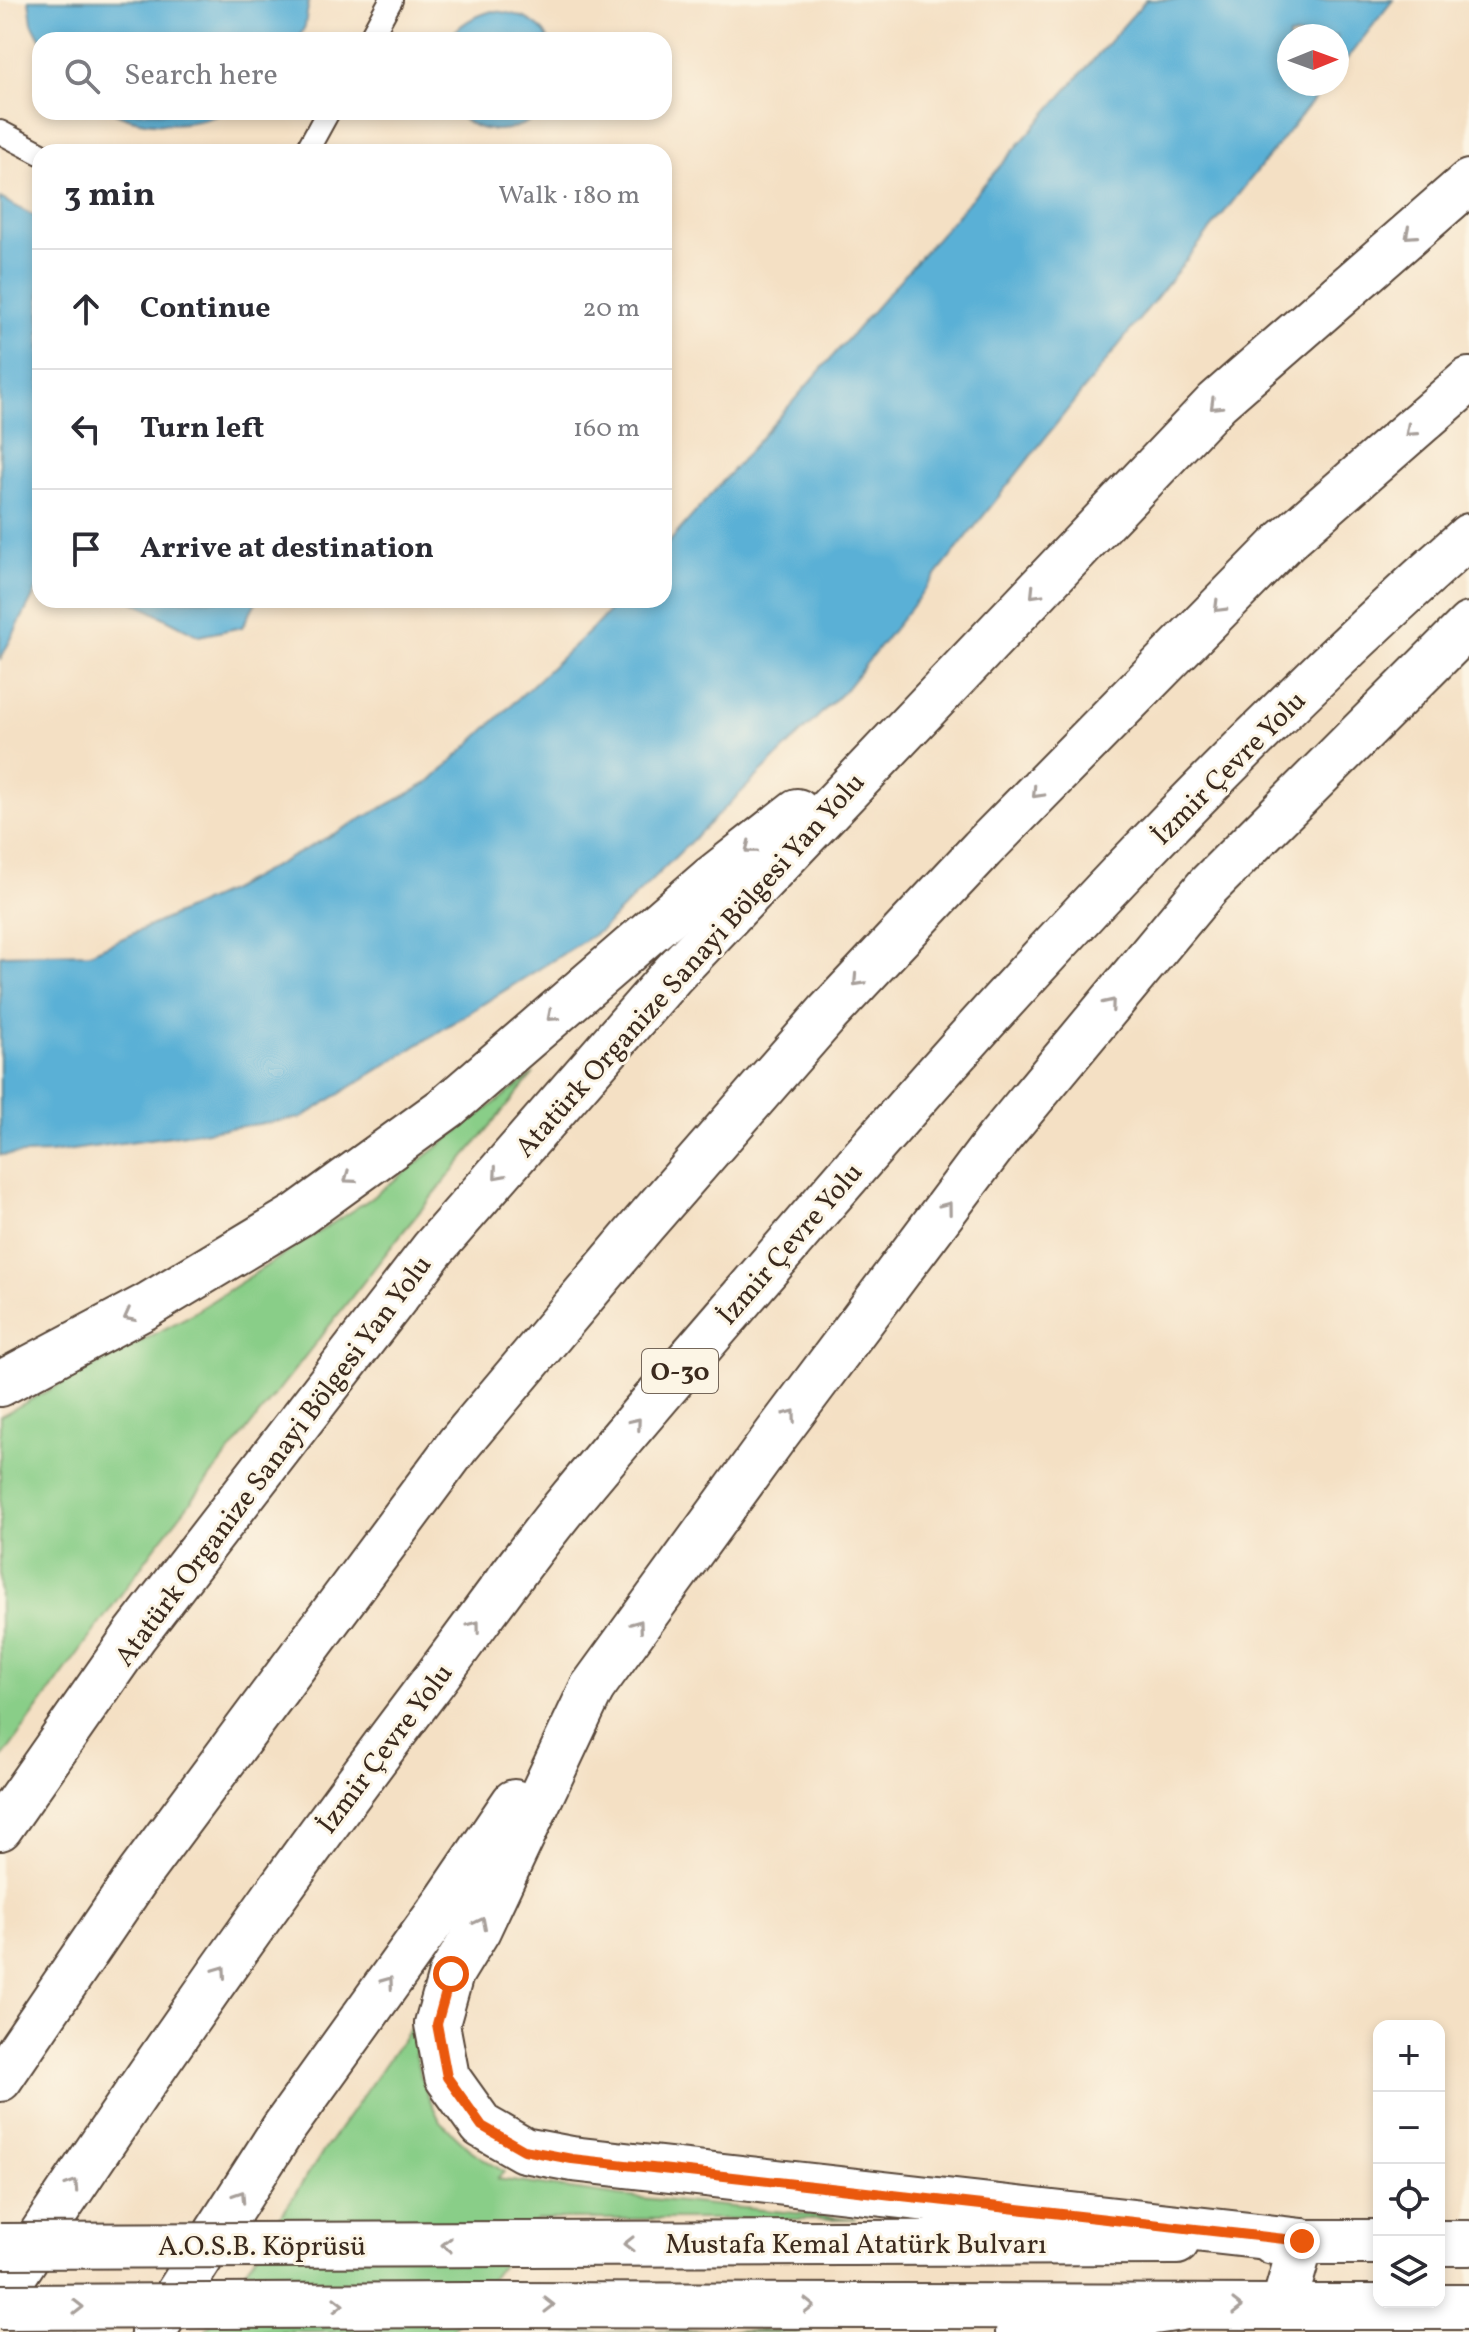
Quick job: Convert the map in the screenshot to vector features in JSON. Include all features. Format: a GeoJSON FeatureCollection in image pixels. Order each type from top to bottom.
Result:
{"type":"FeatureCollection","features":[{"type":"Feature","properties":{"kind":"main road","name":"Atatürk Organize Sanayi Bölgesi Yan Yolu"},"geometry":{"type":"LineString","coordinates":[[0,1828],[135,1635],[433,1249],[672,975],[1217,402],[1469,182]]}},
{"type":"Feature","properties":{"kind":"main road"},"geometry":{"type":"LineString","coordinates":[[0,2079],[140,1873],[458,1445],[653,1214],[828,1013],[982,849],[1286,540],[1469,380]]}},
{"type":"Feature","properties":{"kind":"main road","name":"İzmir Çevre Yolu"},"geometry":{"type":"LineString","coordinates":[[0,2297],[82,2172],[242,1941],[370,1764],[568,1503],[907,1105],[1063,935],[1217,775],[1384,612],[1469,536]]}},
{"type":"Feature","properties":{"kind":"main road"},"geometry":{"type":"LineString","coordinates":[[153,2332],[283,2129],[446,1902],[592,1688],[776,1435],[998,1139],[1208,886],[1469,625]]}},
{"type":"Feature","properties":{"kind":"main road"},"geometry":{"type":"LineString","coordinates":[[0,1384],[145,1307],[298,1215],[447,1107],[713,877],[921,712]]}},
{"type":"Feature","properties":{"kind":"main road"},"geometry":{"type":"LineString","coordinates":[[592,1688],[478,1930],[451,1974],[437,2024],[447,2077],[482,2126],[524,2150],[572,2159],[1302,2241],[1283,2307]]}},
{"type":"Feature","properties":{"kind":"main road","name":"Mustafa Kemal Atatürk Bulvarı"},"geometry":{"type":"LineString","coordinates":[[525,2244],[1373,2242]]}},
{"type":"Feature","properties":{"kind":"main road"},"geometry":{"type":"LineString","coordinates":[[1445,2243],[1469,2243]]}},
{"type":"Feature","properties":{"kind":"main road","name":"A.O.S.B. Köprüsü"},"geometry":{"type":"LineString","coordinates":[[0,2246],[525,2244]]}},
{"type":"Feature","properties":{"kind":"main road"},"geometry":{"type":"LineString","coordinates":[[0,2307],[1469,2307]]}},
{"type":"Feature","properties":{"kind":"main road"},"geometry":{"type":"LineString","coordinates":[[1018,2332],[1181,2308]]}},
{"type":"Feature","properties":{"kind":"lane"},"geometry":{"type":"LineString","coordinates":[[373,32],[391,0]]}},
{"type":"Feature","properties":{"kind":"lane"},"geometry":{"type":"LineString","coordinates":[[310,144],[324,120]]}},
{"type":"Feature","properties":{"kind":"lane"},"geometry":{"type":"LineString","coordinates":[[0,132],[32,149]]}},
{"type":"Feature","properties":{"kind":"green space"},"geometry":{"type":"Polygon","coordinates":[[[534,1073],[402,1233],[156,1546],[0,1761],[0,1416],[187,1317],[370,1199],[534,1073]]]}},
{"type":"Feature","properties":{"kind":"green space"},"geometry":{"type":"Polygon","coordinates":[[[421,2013],[415,2056],[424,2087],[440,2121],[472,2151],[504,2172],[497,2179],[620,2196],[856,2219],[537,2219],[451,2332],[205,2332],[316,2162],[421,2013]]]}},
{"type":"Feature","properties":{"kind":"green space"},"geometry":{"type":"Polygon","coordinates":[[[812,2330],[796,2332],[554,2332],[812,2330]]]}},
{"type":"Feature","properties":{"kind":"water"},"geometry":{"type":"Polygon","coordinates":[[[29,0],[309,0],[302,32],[37,32],[32,23],[29,0]]]}},
{"type":"Feature","properties":{"kind":"water"},"geometry":{"type":"Polygon","coordinates":[[[1146,0],[1393,0],[1349,56],[1349,24],[1277,24],[1277,96],[1316,96],[846,689],[601,930],[301,1118],[50,1153],[0,1155],[0,955],[90,953],[230,890],[430,782],[612,608],[672,608],[672,539],[1146,0]]]}},
{"type":"Feature","properties":{"kind":"water"},"geometry":{"type":"Polygon","coordinates":[[[492,11],[509,13],[525,18],[543,32],[455,32],[492,11]]]}},
{"type":"Feature","properties":{"kind":"water"},"geometry":{"type":"Polygon","coordinates":[[[136,120],[202,120],[169,124],[136,120]]]}},
{"type":"Feature","properties":{"kind":"water"},"geometry":{"type":"Polygon","coordinates":[[[465,120],[530,120],[510,129],[475,126],[465,120]]]}},
{"type":"Feature","properties":{"kind":"water"},"geometry":{"type":"Polygon","coordinates":[[[0,198],[32,215],[32,598],[0,660],[0,198]]]}},
{"type":"Feature","properties":{"kind":"water"},"geometry":{"type":"Polygon","coordinates":[[[145,608],[253,608],[242,627],[199,636],[145,608]]]}},
{"type":"Feature","properties":{"kind":"route"},"geometry":{"type":"LineString","coordinates":[[451,1974],[437,2024],[447,2077],[482,2126],[524,2150],[572,2159],[1302,2241]]}}]}
